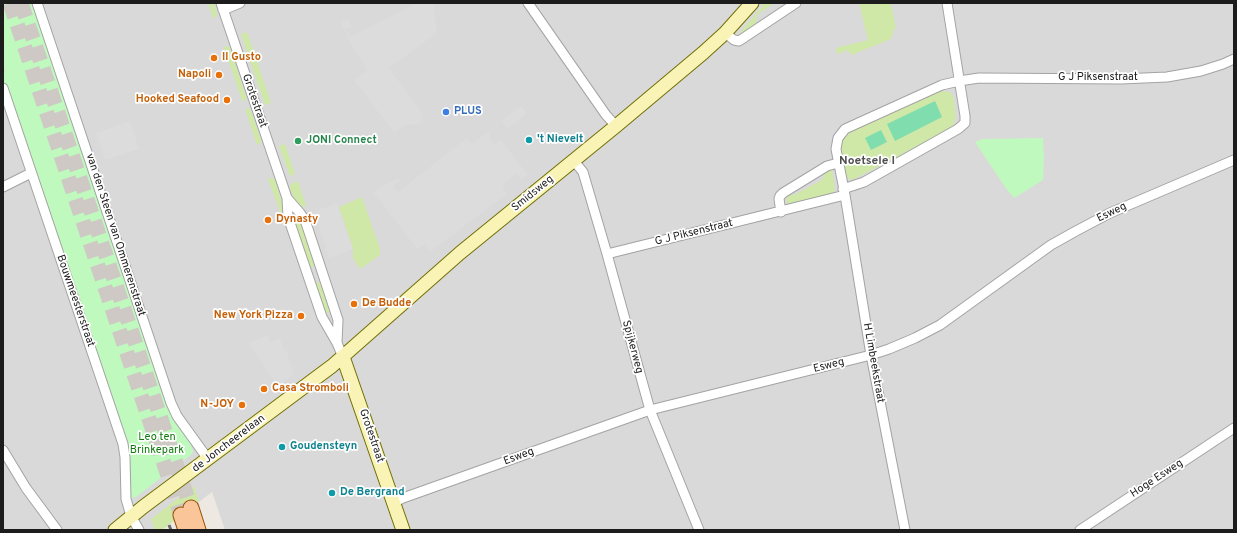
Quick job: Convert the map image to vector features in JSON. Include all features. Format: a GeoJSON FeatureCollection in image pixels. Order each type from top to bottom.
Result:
{"type":"FeatureCollection","features":[{"type":"Feature","properties":{"kind":"main road","name":"Smidsweg"},"geometry":{"type":"LineString","coordinates":[[343,358],[374,328],[460,253],[704,53],[725,33],[752,3]]}},
{"type":"Feature","properties":{"kind":"main road","name":"de Joncheerelaan"},"geometry":{"type":"LineString","coordinates":[[114,530],[130,511],[208,459],[343,358]]}},
{"type":"Feature","properties":{"kind":"main road","name":"Grotestraat"},"geometry":{"type":"LineString","coordinates":[[343,358],[403,530]]}},
{"type":"Feature","properties":{"kind":"main road"},"geometry":{"type":"LineString","coordinates":[[186,530],[186,511],[198,530]]}},
{"type":"Feature","properties":{"kind":"street","name":"van den Steen van Ommerenstraat"},"geometry":{"type":"LineString","coordinates":[[37,3],[171,404],[177,416],[208,459]]}},
{"type":"Feature","properties":{"kind":"street"},"geometry":{"type":"LineString","coordinates":[[222,6],[240,3]]}},
{"type":"Feature","properties":{"kind":"street"},"geometry":{"type":"LineString","coordinates":[[528,3],[606,115],[616,126]]}},
{"type":"Feature","properties":{"kind":"street"},"geometry":{"type":"LineString","coordinates":[[725,33],[739,42],[796,3]]}},
{"type":"Feature","properties":{"kind":"street"},"geometry":{"type":"LineString","coordinates":[[946,3],[959,81]]}},
{"type":"Feature","properties":{"kind":"street","name":"Grotestraat"},"geometry":{"type":"LineString","coordinates":[[222,6],[287,198],[288,217],[322,317],[337,343],[343,358]]}},
{"type":"Feature","properties":{"kind":"street","name":"G J Piksenstraat"},"geometry":{"type":"LineString","coordinates":[[844,192],[836,149],[838,138],[845,129],[942,85],[979,78],[1121,79],[1167,77],[1201,71],[1234,59]]}},
{"type":"Feature","properties":{"kind":"street","name":"G J Piksenstraat"},"geometry":{"type":"LineString","coordinates":[[607,254],[781,212],[844,192],[958,129],[965,123],[959,81]]}},
{"type":"Feature","properties":{"kind":"street","name":"Bouwmeesterstraat"},"geometry":{"type":"LineString","coordinates":[[3,88],[123,444],[125,457],[125,490],[130,511]]}},
{"type":"Feature","properties":{"kind":"street","name":"Esweg"},"geometry":{"type":"LineString","coordinates":[[393,503],[403,498],[650,410],[871,355],[915,338],[940,325],[1051,246],[1103,216],[1234,160]]}},
{"type":"Feature","properties":{"kind":"street","name":"Spijkerweg"},"geometry":{"type":"LineString","coordinates":[[574,161],[583,172],[650,410],[699,530]]}},
{"type":"Feature","properties":{"kind":"street"},"geometry":{"type":"LineString","coordinates":[[781,212],[779,200],[783,193],[827,166],[838,162]]}},
{"type":"Feature","properties":{"kind":"street"},"geometry":{"type":"LineString","coordinates":[[3,187],[31,173]]}},
{"type":"Feature","properties":{"kind":"street","name":"H Limbeekstraat"},"geometry":{"type":"LineString","coordinates":[[844,192],[871,355],[905,530]]}},
{"type":"Feature","properties":{"kind":"street","name":"Grotestraat"},"geometry":{"type":"LineString","coordinates":[[287,198],[305,220],[338,320],[337,343]]}},
{"type":"Feature","properties":{"kind":"street"},"geometry":{"type":"LineString","coordinates":[[308,276],[321,271]]}},
{"type":"Feature","properties":{"kind":"street","name":"Hoge Esweg"},"geometry":{"type":"LineString","coordinates":[[1080,530],[1234,428]]}},
{"type":"Feature","properties":{"kind":"street"},"geometry":{"type":"LineString","coordinates":[[3,450],[26,488],[57,530]]}},
{"type":"Feature","properties":{"kind":"street"},"geometry":{"type":"LineString","coordinates":[[130,511],[139,530]]}},
{"type":"Feature","properties":{"kind":"shaded area"},"geometry":{"type":"Polygon","coordinates":[[[3,3],[1234,3],[1234,530],[225,530],[212,492],[162,530],[3,530],[3,3]]]}},
{"type":"Feature","properties":{"kind":"shaded area"},"geometry":{"type":"Polygon","coordinates":[[[417,3],[433,3],[437,33],[389,68],[422,113],[420,124],[406,125],[394,133],[354,80],[367,70],[352,46],[340,21],[349,19],[352,27],[345,29],[350,37],[417,3]]]}},
{"type":"Feature","properties":{"kind":"shaded area"},"geometry":{"type":"Polygon","coordinates":[[[521,106],[527,113],[508,129],[502,122],[490,132],[490,138],[494,145],[501,140],[528,175],[521,180],[516,174],[502,186],[507,194],[430,252],[425,245],[417,249],[373,192],[398,178],[400,181],[393,186],[398,192],[467,138],[472,144],[521,106]]]}},
{"type":"Feature","properties":{"kind":"shaded area"},"geometry":{"type":"Polygon","coordinates":[[[130,121],[139,149],[105,160],[96,133],[130,121]]]}},
{"type":"Feature","properties":{"kind":"shaded area"},"geometry":{"type":"Polygon","coordinates":[[[337,203],[353,249],[329,258],[314,212],[337,203]]]}},
{"type":"Feature","properties":{"kind":"shaded area"},"geometry":{"type":"Polygon","coordinates":[[[267,336],[270,342],[280,339],[284,350],[286,350],[294,373],[278,387],[248,343],[267,336]]]}},
{"type":"Feature","properties":{"kind":"green space","name":"Leo ten Brinkepark"},"geometry":{"type":"Polygon","coordinates":[[[3,3],[33,3],[168,405],[192,444],[192,454],[136,497],[130,498],[129,455],[3,79],[5,71],[3,66],[3,3]]]}},
{"type":"Feature","properties":{"kind":"green space"},"geometry":{"type":"Polygon","coordinates":[[[208,3],[214,3],[217,14],[216,17],[213,18],[208,3]]]}},
{"type":"Feature","properties":{"kind":"green space"},"geometry":{"type":"Polygon","coordinates":[[[765,3],[774,3],[757,15],[755,27],[737,36],[765,3]]]}},
{"type":"Feature","properties":{"kind":"green space"},"geometry":{"type":"Polygon","coordinates":[[[859,3],[895,3],[891,4],[896,28],[894,29],[891,39],[851,55],[848,50],[837,54],[836,48],[868,40],[859,3]]]}},
{"type":"Feature","properties":{"kind":"green space"},"geometry":{"type":"Polygon","coordinates":[[[247,32],[271,103],[265,105],[241,34],[247,32]]]}},
{"type":"Feature","properties":{"kind":"green space"},"geometry":{"type":"Polygon","coordinates":[[[227,46],[230,48],[246,100],[242,101],[224,47],[227,46]]]}},
{"type":"Feature","properties":{"kind":"green space"},"geometry":{"type":"Polygon","coordinates":[[[942,91],[950,92],[954,98],[956,117],[953,126],[941,134],[852,180],[845,177],[840,148],[842,140],[849,130],[942,91]]]}},
{"type":"Feature","properties":{"kind":"green space"},"geometry":{"type":"Polygon","coordinates":[[[935,101],[942,117],[895,141],[887,124],[935,101]]]}},
{"type":"Feature","properties":{"kind":"green space"},"geometry":{"type":"Polygon","coordinates":[[[249,108],[261,140],[261,143],[257,145],[245,109],[249,108]]]}},
{"type":"Feature","properties":{"kind":"green space"},"geometry":{"type":"Polygon","coordinates":[[[881,130],[887,142],[871,150],[865,138],[881,130]]]}},
{"type":"Feature","properties":{"kind":"green space"},"geometry":{"type":"Polygon","coordinates":[[[1043,138],[1043,180],[1014,198],[975,142],[983,139],[1043,138]]]}},
{"type":"Feature","properties":{"kind":"green space"},"geometry":{"type":"Polygon","coordinates":[[[285,144],[295,174],[290,176],[279,146],[285,144]]]}},
{"type":"Feature","properties":{"kind":"green space"},"geometry":{"type":"Polygon","coordinates":[[[832,169],[835,189],[834,192],[789,206],[786,201],[788,196],[791,194],[794,195],[822,180],[824,174],[832,169]]]}},
{"type":"Feature","properties":{"kind":"green space"},"geometry":{"type":"Polygon","coordinates":[[[268,179],[275,179],[284,210],[281,214],[268,179]]]}},
{"type":"Feature","properties":{"kind":"green space"},"geometry":{"type":"Polygon","coordinates":[[[298,181],[306,206],[303,207],[294,198],[290,188],[290,185],[298,181]]]}},
{"type":"Feature","properties":{"kind":"green space"},"geometry":{"type":"Polygon","coordinates":[[[362,197],[380,249],[380,255],[360,269],[353,258],[353,249],[339,207],[362,197]]]}},
{"type":"Feature","properties":{"kind":"green space"},"geometry":{"type":"Polygon","coordinates":[[[295,215],[301,220],[315,265],[310,268],[294,225],[295,215]]]}},
{"type":"Feature","properties":{"kind":"green space"},"geometry":{"type":"Polygon","coordinates":[[[321,282],[330,309],[329,314],[324,310],[315,285],[321,282]]]}},
{"type":"Feature","properties":{"kind":"green space"},"geometry":{"type":"Polygon","coordinates":[[[194,486],[199,501],[162,530],[155,530],[151,519],[194,486]]]}},
{"type":"Feature","properties":{"kind":"tunnel"},"geometry":{"type":"LineString","coordinates":[[10,3],[181,515]]}},
{"type":"Feature","properties":{"kind":"tunnel"},"geometry":{"type":"LineString","coordinates":[[21,3],[191,508]]}},
{"type":"Feature","properties":{"kind":"railway"},"geometry":{"type":"LineString","coordinates":[[169,525],[171,530]]}},
{"type":"Feature","properties":{"kind":"place","name":"Il Gusto"},"geometry":{"type":"Point","coordinates":[214,58]}},
{"type":"Feature","properties":{"kind":"place","name":"Napoli"},"geometry":{"type":"Point","coordinates":[219,75]}},
{"type":"Feature","properties":{"kind":"place","name":"Hooked Seafood"},"geometry":{"type":"Point","coordinates":[227,100]}},
{"type":"Feature","properties":{"kind":"place","name":"PLUS"},"geometry":{"type":"Point","coordinates":[446,112]}},
{"type":"Feature","properties":{"kind":"place","name":"'t Nievelt"},"geometry":{"type":"Point","coordinates":[529,140]}},
{"type":"Feature","properties":{"kind":"place","name":"JONI Connect"},"geometry":{"type":"Point","coordinates":[298,141]}},
{"type":"Feature","properties":{"kind":"place","name":"Dynasty"},"geometry":{"type":"Point","coordinates":[268,220]}},
{"type":"Feature","properties":{"kind":"place","name":"De Budde"},"geometry":{"type":"Point","coordinates":[354,304]}},
{"type":"Feature","properties":{"kind":"place","name":"New York Pizza"},"geometry":{"type":"Point","coordinates":[301,316]}},
{"type":"Feature","properties":{"kind":"place","name":"Casa Stromboli"},"geometry":{"type":"Point","coordinates":[264,389]}},
{"type":"Feature","properties":{"kind":"place","name":"N-JOY"},"geometry":{"type":"Point","coordinates":[242,405]}},
{"type":"Feature","properties":{"kind":"place","name":"Goudensteyn"},"geometry":{"type":"Point","coordinates":[282,447]}},
{"type":"Feature","properties":{"kind":"place","name":"De Bergrand"},"geometry":{"type":"Point","coordinates":[332,493]}},
{"type":"Feature","properties":{"kind":"district","name":"Noetsele I"},"geometry":{"type":"Point","coordinates":[867,162]}}]}
